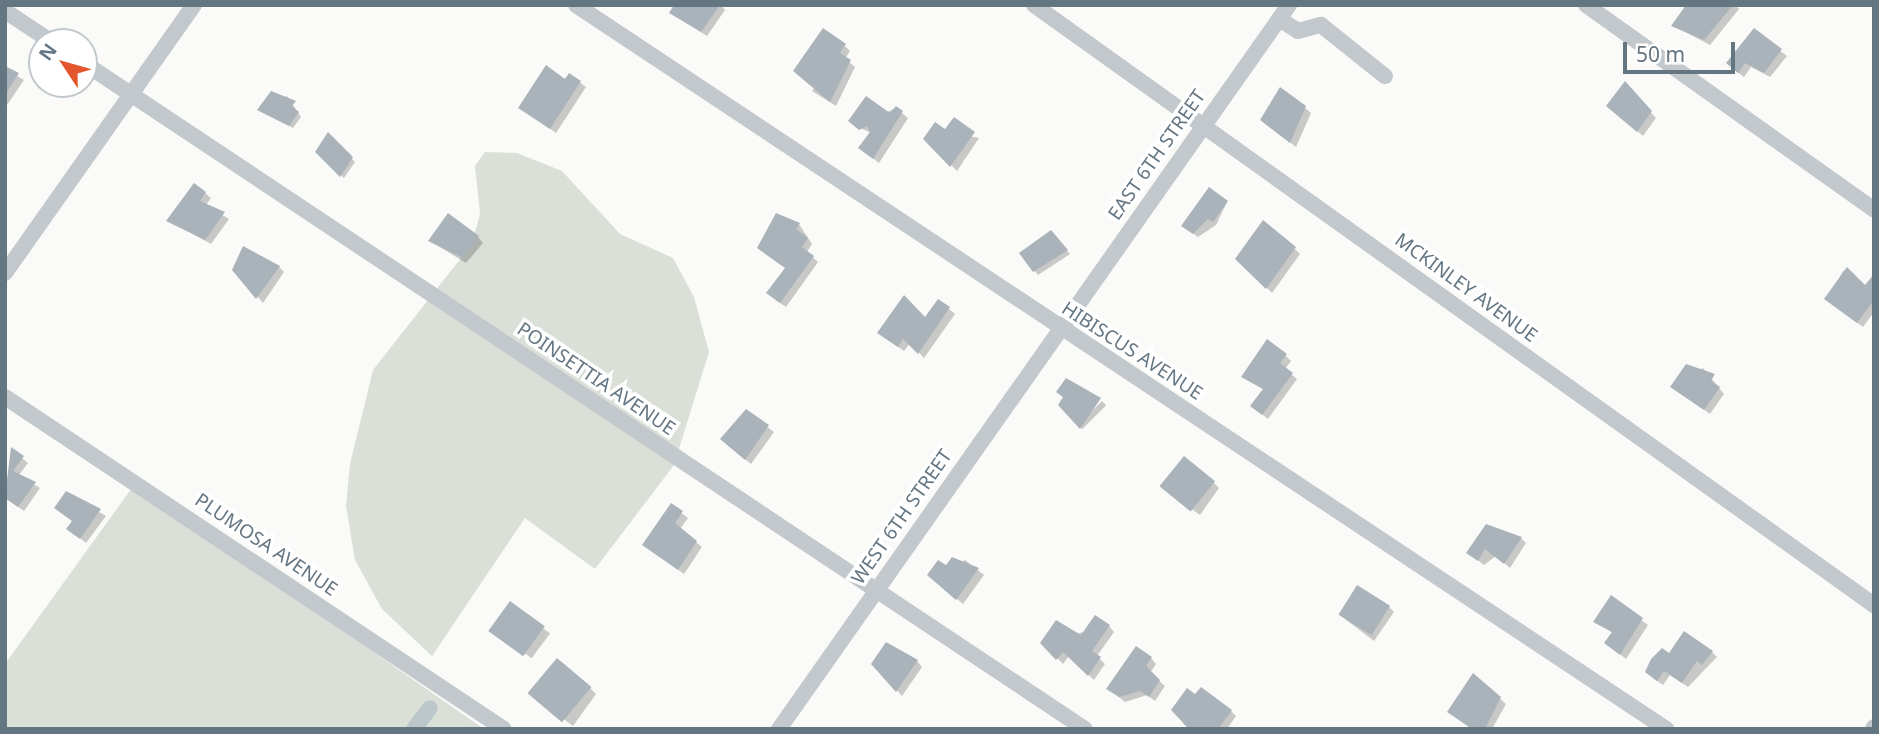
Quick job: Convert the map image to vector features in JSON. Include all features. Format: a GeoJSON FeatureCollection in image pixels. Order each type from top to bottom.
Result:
{"type":"FeatureCollection","features":[{"type":"Feature","properties":{"kind":"street"},"geometry":{"type":"LineString","coordinates":[[5,273],[194,5]]}},
{"type":"Feature","properties":{"kind":"street","name":"HIBISCUS AVENUE"},"geometry":{"type":"LineString","coordinates":[[576,5],[1665,729]]}},
{"type":"Feature","properties":{"kind":"street","name":"MCKINLEY AVENUE"},"geometry":{"type":"LineString","coordinates":[[1034,5],[1874,605]]}},
{"type":"Feature","properties":{"kind":"street","name":"EAST 6TH STREET"},"geometry":{"type":"LineString","coordinates":[[1060,328],[1289,5]]}},
{"type":"Feature","properties":{"kind":"street"},"geometry":{"type":"LineString","coordinates":[[1586,5],[1874,210]]}},
{"type":"Feature","properties":{"kind":"street"},"geometry":{"type":"LineString","coordinates":[[5,11],[31,28]]}},
{"type":"Feature","properties":{"kind":"street"},"geometry":{"type":"LineString","coordinates":[[1279,19],[1298,31],[1321,25],[1385,76]]}},
{"type":"Feature","properties":{"kind":"street","name":"POINSETTIA AVENUE"},"geometry":{"type":"LineString","coordinates":[[98,73],[1085,729]]}},
{"type":"Feature","properties":{"kind":"street","name":"WEST 6TH STREET"},"geometry":{"type":"LineString","coordinates":[[779,729],[1060,328]]}},
{"type":"Feature","properties":{"kind":"street","name":"PLUMOSA AVENUE"},"geometry":{"type":"LineString","coordinates":[[5,397],[504,729]]}},
{"type":"Feature","properties":{"kind":"shaded area"},"geometry":{"type":"Polygon","coordinates":[[[485,152],[517,153],[562,171],[620,234],[673,258],[694,297],[709,352],[674,465],[595,569],[525,518],[432,656],[382,609],[355,560],[346,506],[350,464],[373,370],[472,244],[480,214],[475,166],[485,152]]]}},
{"type":"Feature","properties":{"kind":"shaded area"},"geometry":{"type":"Polygon","coordinates":[[[134,485],[484,729],[5,729],[5,664],[134,485]]]}},
{"type":"Feature","properties":{"kind":"building"},"geometry":{"type":"Polygon","coordinates":[[[674,5],[720,5],[701,32],[669,13],[674,5]]]}},
{"type":"Feature","properties":{"kind":"building"},"geometry":{"type":"Polygon","coordinates":[[[1686,5],[1733,5],[1704,40],[1671,26],[1686,5]]]}},
{"type":"Feature","properties":{"kind":"building"},"geometry":{"type":"Polygon","coordinates":[[[823,28],[846,44],[840,53],[851,60],[830,102],[793,71],[823,28]]]}},
{"type":"Feature","properties":{"kind":"building"},"geometry":{"type":"Polygon","coordinates":[[[1754,28],[1782,49],[1764,73],[1745,63],[1738,73],[1726,63],[1754,28]]]}},
{"type":"Feature","properties":{"kind":"building"},"geometry":{"type":"Polygon","coordinates":[[[546,65],[565,79],[569,73],[581,81],[550,129],[518,108],[546,65]]]}},
{"type":"Feature","properties":{"kind":"building"},"geometry":{"type":"Polygon","coordinates":[[[5,66],[19,73],[5,95],[5,66]]]}},
{"type":"Feature","properties":{"kind":"building"},"geometry":{"type":"Polygon","coordinates":[[[1625,81],[1652,111],[1637,132],[1606,106],[1625,81]]]}},
{"type":"Feature","properties":{"kind":"building"},"geometry":{"type":"Polygon","coordinates":[[[1280,87],[1306,106],[1290,143],[1260,120],[1280,87]]]}},
{"type":"Feature","properties":{"kind":"building"},"geometry":{"type":"Polygon","coordinates":[[[271,91],[296,101],[292,106],[299,112],[289,126],[257,110],[271,91]]]}},
{"type":"Feature","properties":{"kind":"building"},"geometry":{"type":"Polygon","coordinates":[[[866,96],[890,113],[896,106],[903,111],[873,159],[858,148],[870,132],[867,126],[859,130],[848,121],[866,96]]]}},
{"type":"Feature","properties":{"kind":"building"},"geometry":{"type":"Polygon","coordinates":[[[954,117],[975,132],[950,167],[923,139],[935,122],[945,129],[954,117]]]}},
{"type":"Feature","properties":{"kind":"building"},"geometry":{"type":"Polygon","coordinates":[[[328,132],[353,157],[340,177],[315,152],[328,132]]]}},
{"type":"Feature","properties":{"kind":"building"},"geometry":{"type":"Polygon","coordinates":[[[194,183],[206,192],[200,201],[225,212],[205,240],[166,221],[194,183]]]}},
{"type":"Feature","properties":{"kind":"building"},"geometry":{"type":"Polygon","coordinates":[[[1209,187],[1228,201],[1213,222],[1208,219],[1193,234],[1181,226],[1209,187]]]}},
{"type":"Feature","properties":{"kind":"building"},"geometry":{"type":"Polygon","coordinates":[[[448,213],[479,236],[463,258],[428,241],[448,213]]]}},
{"type":"Feature","properties":{"kind":"building"},"geometry":{"type":"Polygon","coordinates":[[[776,213],[800,223],[796,229],[808,238],[802,247],[814,256],[780,303],[766,293],[785,268],[757,248],[776,213]]]}},
{"type":"Feature","properties":{"kind":"building"},"geometry":{"type":"Polygon","coordinates":[[[1263,220],[1296,247],[1266,289],[1235,259],[1263,220]]]}},
{"type":"Feature","properties":{"kind":"building"},"geometry":{"type":"Polygon","coordinates":[[[1051,230],[1068,250],[1033,272],[1019,253],[1051,230]]]}},
{"type":"Feature","properties":{"kind":"building"},"geometry":{"type":"Polygon","coordinates":[[[243,246],[280,266],[256,299],[232,270],[243,246]]]}},
{"type":"Feature","properties":{"kind":"building"},"geometry":{"type":"Polygon","coordinates":[[[1847,267],[1865,285],[1874,274],[1874,300],[1857,323],[1824,299],[1847,267]]]}},
{"type":"Feature","properties":{"kind":"building"},"geometry":{"type":"Polygon","coordinates":[[[904,295],[925,317],[938,299],[950,307],[918,354],[903,339],[898,347],[877,333],[904,295]]]}},
{"type":"Feature","properties":{"kind":"building"},"geometry":{"type":"Polygon","coordinates":[[[1267,339],[1287,354],[1280,363],[1293,373],[1262,415],[1250,406],[1263,389],[1241,377],[1267,339]]]}},
{"type":"Feature","properties":{"kind":"building"},"geometry":{"type":"Polygon","coordinates":[[[1686,364],[1715,374],[1711,381],[1720,387],[1704,410],[1670,387],[1686,364]]]}},
{"type":"Feature","properties":{"kind":"building"},"geometry":{"type":"Polygon","coordinates":[[[1066,378],[1101,398],[1080,429],[1058,405],[1063,397],[1056,392],[1066,378]]]}},
{"type":"Feature","properties":{"kind":"building"},"geometry":{"type":"Polygon","coordinates":[[[746,409],[769,425],[745,460],[720,439],[746,409]]]}},
{"type":"Feature","properties":{"kind":"building"},"geometry":{"type":"Polygon","coordinates":[[[11,447],[24,456],[13,471],[36,482],[18,507],[5,498],[11,447]]]}},
{"type":"Feature","properties":{"kind":"building"},"geometry":{"type":"Polygon","coordinates":[[[1184,456],[1215,481],[1191,511],[1159,486],[1184,456]]]}},
{"type":"Feature","properties":{"kind":"building"},"geometry":{"type":"Polygon","coordinates":[[[66,491],[101,509],[80,539],[66,529],[72,521],[54,508],[66,491]]]}},
{"type":"Feature","properties":{"kind":"building"},"geometry":{"type":"Polygon","coordinates":[[[671,503],[683,511],[675,523],[697,541],[678,570],[642,545],[671,503]]]}},
{"type":"Feature","properties":{"kind":"building"},"geometry":{"type":"Polygon","coordinates":[[[1486,524],[1522,537],[1504,564],[1485,549],[1478,561],[1466,553],[1486,524]]]}},
{"type":"Feature","properties":{"kind":"building"},"geometry":{"type":"Polygon","coordinates":[[[952,557],[979,568],[956,600],[927,575],[938,560],[946,565],[952,557]]]}},
{"type":"Feature","properties":{"kind":"building"},"geometry":{"type":"Polygon","coordinates":[[[1357,585],[1390,606],[1372,635],[1338,615],[1357,585]]]}},
{"type":"Feature","properties":{"kind":"building"},"geometry":{"type":"Polygon","coordinates":[[[1611,595],[1643,618],[1620,655],[1604,643],[1612,632],[1593,622],[1611,595]]]}},
{"type":"Feature","properties":{"kind":"building"},"geometry":{"type":"Polygon","coordinates":[[[510,601],[545,626],[523,656],[488,631],[510,601]]]}},
{"type":"Feature","properties":{"kind":"building"},"geometry":{"type":"Polygon","coordinates":[[[1095,615],[1110,625],[1092,651],[1101,657],[1088,676],[1063,652],[1056,660],[1040,643],[1056,620],[1081,635],[1095,615]]]}},
{"type":"Feature","properties":{"kind":"building"},"geometry":{"type":"Polygon","coordinates":[[[1684,631],[1713,651],[1702,665],[1697,661],[1682,683],[1664,671],[1657,681],[1645,672],[1651,659],[1662,648],[1669,653],[1684,631]]]}},
{"type":"Feature","properties":{"kind":"building"},"geometry":{"type":"Polygon","coordinates":[[[886,642],[918,660],[896,692],[871,664],[886,642]]]}},
{"type":"Feature","properties":{"kind":"building"},"geometry":{"type":"Polygon","coordinates":[[[1136,646],[1152,657],[1146,666],[1160,680],[1149,697],[1140,691],[1119,697],[1106,689],[1136,646]]]}},
{"type":"Feature","properties":{"kind":"building"},"geometry":{"type":"Polygon","coordinates":[[[557,658],[591,687],[562,722],[527,693],[557,658]]]}},
{"type":"Feature","properties":{"kind":"building"},"geometry":{"type":"Polygon","coordinates":[[[1473,673],[1501,697],[1485,729],[1472,729],[1447,712],[1473,673]]]}},
{"type":"Feature","properties":{"kind":"building"},"geometry":{"type":"Polygon","coordinates":[[[1201,687],[1232,710],[1218,729],[1189,729],[1171,710],[1187,688],[1195,694],[1201,687]]]}},
{"type":"Feature","properties":{"kind":"waterway"},"geometry":{"type":"LineString","coordinates":[[414,729],[430,708]]}}]}
